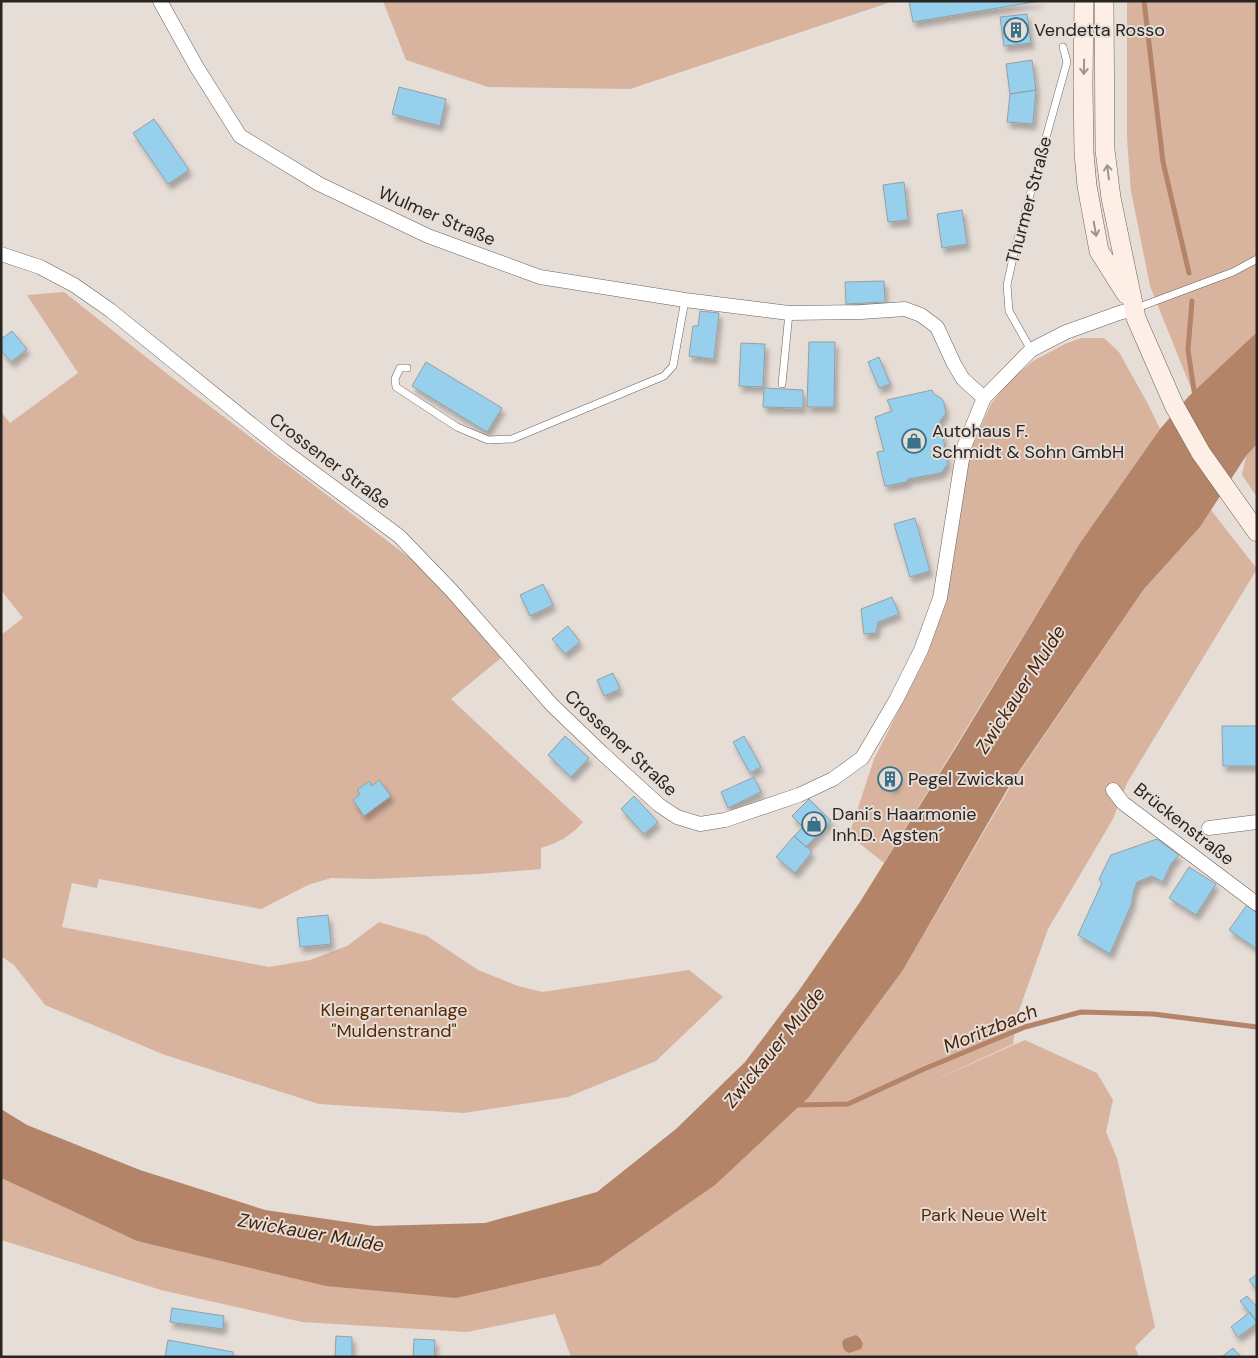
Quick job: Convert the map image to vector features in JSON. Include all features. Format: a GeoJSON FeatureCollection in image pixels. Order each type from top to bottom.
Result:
{"type":"FeatureCollection","features":[{"type":"Feature","properties":{"kind":"street","name":"Wulmer Straße"},"geometry":{"type":"LineString","coordinates":[[160,1],[196,66],[240,136],[319,184],[428,236],[540,277],[685,300],[789,312],[861,312],[906,309],[921,315],[936,327],[963,379],[984,398]]}},
{"type":"Feature","properties":{"kind":"street"},"geometry":{"type":"LineString","coordinates":[[1084,1],[1084,153],[1087,186],[1099,251],[1133,307],[1165,386],[1201,453],[1257,532]]}},
{"type":"Feature","properties":{"kind":"street"},"geometry":{"type":"LineString","coordinates":[[1104,1],[1105,150],[1111,198],[1133,307]]}},
{"type":"Feature","properties":{"kind":"street","name":"Crossener Straße"},"geometry":{"type":"LineString","coordinates":[[1,254],[40,267],[74,285],[110,310],[283,450],[399,536],[452,591],[552,705],[602,753],[659,806],[677,817],[700,824],[725,820],[799,795],[833,779],[862,758],[896,700],[922,650],[940,598],[964,448],[984,398],[1031,350],[1066,332],[1133,307]]}},
{"type":"Feature","properties":{"kind":"street","name":"Brückenstraße"},"geometry":{"type":"LineString","coordinates":[[1113,790],[1123,802],[1257,904]]}},
{"type":"Feature","properties":{"kind":"street"},"geometry":{"type":"LineString","coordinates":[[1209,828],[1257,822]]}},
{"type":"Feature","properties":{"kind":"lane","name":"Thurmer Straße"},"geometry":{"type":"LineString","coordinates":[[1031,350],[1009,311],[1007,285],[1017,239],[1067,62],[1063,47]]}},
{"type":"Feature","properties":{"kind":"lane"},"geometry":{"type":"LineString","coordinates":[[1133,307],[1233,272],[1257,259]]}},
{"type":"Feature","properties":{"kind":"lane"},"geometry":{"type":"LineString","coordinates":[[407,368],[400,368],[395,379],[396,386],[457,427],[488,440],[512,439],[664,376],[673,366],[685,300]]}},
{"type":"Feature","properties":{"kind":"lane"},"geometry":{"type":"LineString","coordinates":[[782,384],[789,312]]}},
{"type":"Feature","properties":{"kind":"green space"},"geometry":{"type":"Polygon","coordinates":[[[383,1],[894,1],[630,89],[488,87],[406,60],[383,1]]]}},
{"type":"Feature","properties":{"kind":"green space"},"geometry":{"type":"Polygon","coordinates":[[[1127,1],[1257,1],[1257,332],[1193,393],[1150,286],[1131,191],[1127,139],[1127,1]]]}},
{"type":"Feature","properties":{"kind":"green space","name":"Kleingartenanlage \"Muldenstrand\""},"geometry":{"type":"Polygon","coordinates":[[[64,292],[170,376],[427,571],[501,658],[451,699],[583,822],[564,838],[541,848],[541,869],[373,879],[331,878],[308,885],[261,909],[99,879],[97,888],[72,883],[62,927],[269,967],[310,960],[347,946],[379,922],[427,936],[478,970],[518,986],[542,992],[689,970],[723,997],[656,1061],[568,1097],[464,1113],[319,1104],[165,1055],[45,1005],[14,965],[1,956],[1,635],[23,618],[1,590],[1,412],[10,423],[78,373],[27,295],[64,292]]]}},
{"type":"Feature","properties":{"kind":"green space"},"geometry":{"type":"Polygon","coordinates":[[[1082,338],[1104,338],[1119,352],[1160,429],[1080,543],[884,863],[849,835],[874,759],[928,653],[944,601],[969,453],[991,404],[1008,382],[1033,361],[1067,343],[1082,338]]]}},
{"type":"Feature","properties":{"kind":"green space"},"geometry":{"type":"Polygon","coordinates":[[[1257,444],[1257,497],[1242,475],[1246,456],[1257,444]]]}},
{"type":"Feature","properties":{"kind":"green space","name":"Park Neue Welt"},"geometry":{"type":"Polygon","coordinates":[[[1211,510],[1257,569],[1127,783],[1113,819],[1048,929],[1017,1016],[1013,1044],[928,1083],[1025,1040],[1097,1073],[1113,1100],[1106,1132],[1117,1158],[1155,1327],[1135,1347],[1139,1357],[571,1357],[555,1314],[467,1332],[302,1322],[161,1290],[1,1240],[1,1178],[137,1241],[456,1298],[903,970],[1016,777],[1144,589],[1200,527],[1211,510]]]}},
{"type":"Feature","properties":{"kind":"water","name":"Zwickauer Mulde"},"geometry":{"type":"Polygon","coordinates":[[[1257,332],[1257,444],[1246,456],[1200,527],[1144,589],[1011,783],[903,970],[809,1097],[715,1185],[600,1265],[456,1298],[326,1286],[137,1241],[1,1178],[1,1109],[27,1125],[140,1170],[265,1210],[374,1226],[485,1223],[597,1192],[676,1129],[745,1062],[800,989],[860,902],[1080,543],[1160,429],[1189,396],[1257,332]]]}},
{"type":"Feature","properties":{"kind":"water"},"geometry":{"type":"Polygon","coordinates":[[[856,1335],[863,1344],[861,1349],[849,1353],[844,1350],[842,1343],[844,1339],[856,1335]]]}},
{"type":"Feature","properties":{"kind":"building"},"geometry":{"type":"Polygon","coordinates":[[[1040,1],[913,22],[909,2],[1040,1]]]}},
{"type":"Feature","properties":{"kind":"building","name":"Vendetta Rosso"},"geometry":{"type":"Polygon","coordinates":[[[1027,14],[1031,43],[1004,46],[1000,17],[1027,14]]]}},
{"type":"Feature","properties":{"kind":"building"},"geometry":{"type":"Polygon","coordinates":[[[1032,60],[1036,90],[1010,94],[1006,64],[1032,60]]]}},
{"type":"Feature","properties":{"kind":"building"},"geometry":{"type":"Polygon","coordinates":[[[399,87],[446,99],[440,126],[392,114],[399,87]]]}},
{"type":"Feature","properties":{"kind":"building"},"geometry":{"type":"Polygon","coordinates":[[[1036,90],[1033,124],[1007,122],[1010,94],[1036,90]]]}},
{"type":"Feature","properties":{"kind":"building"},"geometry":{"type":"Polygon","coordinates":[[[154,119],[189,170],[168,184],[133,133],[154,119]]]}},
{"type":"Feature","properties":{"kind":"building"},"geometry":{"type":"Polygon","coordinates":[[[904,182],[908,220],[888,222],[883,185],[904,182]]]}},
{"type":"Feature","properties":{"kind":"building"},"geometry":{"type":"Polygon","coordinates":[[[962,210],[967,244],[942,248],[937,214],[962,210]]]}},
{"type":"Feature","properties":{"kind":"building"},"geometry":{"type":"Polygon","coordinates":[[[884,281],[885,302],[846,304],[845,282],[884,281]]]}},
{"type":"Feature","properties":{"kind":"building"},"geometry":{"type":"Polygon","coordinates":[[[700,311],[719,313],[714,359],[689,356],[693,326],[698,326],[700,311]]]}},
{"type":"Feature","properties":{"kind":"building"},"geometry":{"type":"Polygon","coordinates":[[[12,331],[27,349],[11,362],[1,350],[1,339],[12,331]]]}},
{"type":"Feature","properties":{"kind":"building"},"geometry":{"type":"Polygon","coordinates":[[[809,342],[835,342],[834,407],[807,407],[809,342]]]}},
{"type":"Feature","properties":{"kind":"building"},"geometry":{"type":"Polygon","coordinates":[[[741,343],[765,344],[763,387],[739,386],[741,343]]]}},
{"type":"Feature","properties":{"kind":"building"},"geometry":{"type":"Polygon","coordinates":[[[879,357],[890,384],[879,388],[868,362],[879,357]]]}},
{"type":"Feature","properties":{"kind":"building"},"geometry":{"type":"Polygon","coordinates":[[[426,362],[502,408],[487,432],[412,386],[426,362]]]}},
{"type":"Feature","properties":{"kind":"building"},"geometry":{"type":"Polygon","coordinates":[[[764,388],[803,390],[803,408],[763,407],[764,388]]]}},
{"type":"Feature","properties":{"kind":"building"},"geometry":{"type":"Polygon","coordinates":[[[932,390],[944,403],[946,413],[940,421],[948,464],[941,473],[908,479],[907,482],[885,486],[877,452],[884,451],[875,417],[892,411],[887,400],[932,390]]]}},
{"type":"Feature","properties":{"kind":"building"},"geometry":{"type":"Polygon","coordinates":[[[915,518],[930,571],[910,577],[894,524],[915,518]]]}},
{"type":"Feature","properties":{"kind":"building"},"geometry":{"type":"Polygon","coordinates":[[[543,584],[553,605],[530,616],[520,595],[543,584]]]}},
{"type":"Feature","properties":{"kind":"building"},"geometry":{"type":"Polygon","coordinates":[[[892,597],[899,614],[878,622],[876,633],[864,634],[861,609],[892,597]]]}},
{"type":"Feature","properties":{"kind":"building"},"geometry":{"type":"Polygon","coordinates":[[[568,626],[580,642],[565,654],[552,639],[568,626]]]}},
{"type":"Feature","properties":{"kind":"building"},"geometry":{"type":"Polygon","coordinates":[[[613,673],[620,689],[604,696],[597,680],[613,673]]]}},
{"type":"Feature","properties":{"kind":"building"},"geometry":{"type":"Polygon","coordinates":[[[1222,726],[1257,726],[1257,766],[1223,766],[1222,726]]]}},
{"type":"Feature","properties":{"kind":"building"},"geometry":{"type":"Polygon","coordinates":[[[565,736],[589,758],[571,777],[548,755],[565,736]]]}},
{"type":"Feature","properties":{"kind":"building"},"geometry":{"type":"Polygon","coordinates":[[[744,736],[761,767],[750,773],[733,742],[744,736]]]}},
{"type":"Feature","properties":{"kind":"building","name":"Pegel Zwickau"},"geometry":{"type":"Polygon","coordinates":[[[886,771],[899,777],[894,788],[881,782],[886,771]]]}},
{"type":"Feature","properties":{"kind":"building"},"geometry":{"type":"Polygon","coordinates":[[[754,777],[761,792],[728,808],[721,792],[754,777]]]}},
{"type":"Feature","properties":{"kind":"building"},"geometry":{"type":"Polygon","coordinates":[[[379,780],[391,796],[364,816],[353,800],[360,794],[357,790],[369,781],[372,786],[379,780]]]}},
{"type":"Feature","properties":{"kind":"building"},"geometry":{"type":"Polygon","coordinates":[[[634,796],[658,822],[644,834],[621,809],[634,796]]]}},
{"type":"Feature","properties":{"kind":"building","name":"Dani´s Haarmonie Inh.D. Agsten´"},"geometry":{"type":"Polygon","coordinates":[[[809,799],[831,821],[806,847],[794,836],[803,827],[792,816],[809,799]]]}},
{"type":"Feature","properties":{"kind":"building"},"geometry":{"type":"Polygon","coordinates":[[[794,836],[812,852],[795,873],[776,857],[794,836]]]}},
{"type":"Feature","properties":{"kind":"building"},"geometry":{"type":"Polygon","coordinates":[[[1157,839],[1179,855],[1171,864],[1163,882],[1152,876],[1137,882],[1132,903],[1110,954],[1078,935],[1102,883],[1099,879],[1111,855],[1157,839]]]}},
{"type":"Feature","properties":{"kind":"building"},"geometry":{"type":"Polygon","coordinates":[[[1189,867],[1216,884],[1196,915],[1169,898],[1189,867]]]}},
{"type":"Feature","properties":{"kind":"building"},"geometry":{"type":"Polygon","coordinates":[[[1247,905],[1257,912],[1257,949],[1229,930],[1247,905]]]}},
{"type":"Feature","properties":{"kind":"building"},"geometry":{"type":"Polygon","coordinates":[[[328,915],[331,944],[300,947],[297,918],[328,915]]]}},
{"type":"Feature","properties":{"kind":"building"},"geometry":{"type":"Polygon","coordinates":[[[1257,1274],[1257,1290],[1249,1280],[1257,1274]]]}},
{"type":"Feature","properties":{"kind":"building"},"geometry":{"type":"Polygon","coordinates":[[[1247,1296],[1257,1307],[1257,1322],[1240,1301],[1247,1296]]]}},
{"type":"Feature","properties":{"kind":"building"},"geometry":{"type":"Polygon","coordinates":[[[172,1308],[224,1316],[223,1329],[170,1322],[172,1308]]]}},
{"type":"Feature","properties":{"kind":"building"},"geometry":{"type":"Polygon","coordinates":[[[1250,1312],[1257,1323],[1238,1337],[1231,1327],[1250,1312]]]}},
{"type":"Feature","properties":{"kind":"building"},"geometry":{"type":"Polygon","coordinates":[[[336,1336],[352,1337],[352,1357],[335,1357],[336,1336]]]}},
{"type":"Feature","properties":{"kind":"building"},"geometry":{"type":"Polygon","coordinates":[[[414,1339],[435,1340],[434,1357],[413,1357],[414,1339]]]}},
{"type":"Feature","properties":{"kind":"building"},"geometry":{"type":"Polygon","coordinates":[[[168,1340],[233,1352],[233,1357],[165,1357],[168,1340]]]}},
{"type":"Feature","properties":{"kind":"building"},"geometry":{"type":"Polygon","coordinates":[[[1233,1348],[1241,1357],[1223,1357],[1223,1356],[1233,1348]]]}},
{"type":"Feature","properties":{"kind":"waterway"},"geometry":{"type":"LineString","coordinates":[[1144,1],[1163,162],[1189,273]]}},
{"type":"Feature","properties":{"kind":"waterway"},"geometry":{"type":"LineString","coordinates":[[1192,301],[1188,350],[1195,397]]}},
{"type":"Feature","properties":{"kind":"waterway","name":"Moritzbach"},"geometry":{"type":"LineString","coordinates":[[796,1105],[848,1104],[924,1069],[1025,1027],[1081,1012],[1153,1014],[1257,1027]]}},
{"type":"Feature","properties":{"kind":"place","name":"Vendetta Rosso"},"geometry":{"type":"Point","coordinates":[1016,30]}},
{"type":"Feature","properties":{"kind":"place","name":"Autohaus F. Schmidt & Sohn GmbH"},"geometry":{"type":"Point","coordinates":[914,441]}},
{"type":"Feature","properties":{"kind":"place","name":"Pegel Zwickau"},"geometry":{"type":"Point","coordinates":[890,779]}},
{"type":"Feature","properties":{"kind":"place","name":"Dani´s Haarmonie Inh.D. Agsten´"},"geometry":{"type":"Point","coordinates":[814,824]}}]}
